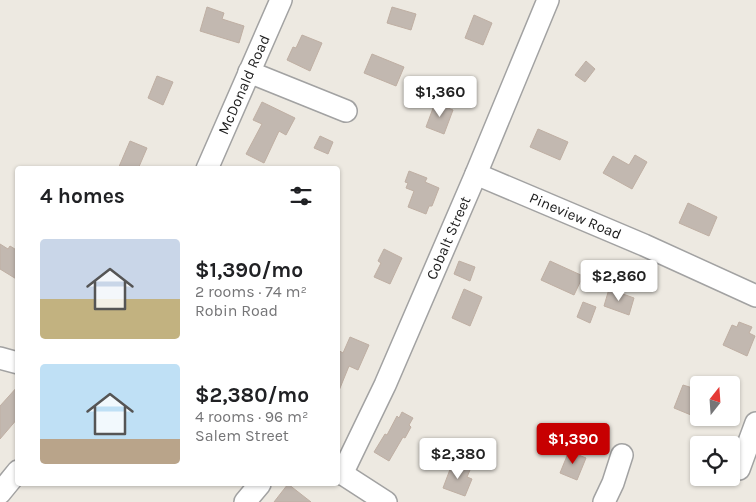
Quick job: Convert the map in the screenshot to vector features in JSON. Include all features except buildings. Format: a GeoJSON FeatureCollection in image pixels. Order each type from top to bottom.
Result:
{"type":"FeatureCollection","features":[{"type":"Feature","properties":{"kind":"street","name":"McDonald Road"},"geometry":{"type":"LineString","coordinates":[[208,166],[281,0]]}},
{"type":"Feature","properties":{"kind":"street","name":"Cobalt Street"},"geometry":{"type":"LineString","coordinates":[[340,472],[373,412],[476,174],[548,0]]}},
{"type":"Feature","properties":{"kind":"street"},"geometry":{"type":"LineString","coordinates":[[249,72],[346,111]]}},
{"type":"Feature","properties":{"kind":"street","name":"Pineview Road"},"geometry":{"type":"LineString","coordinates":[[476,174],[644,245],[756,296]]}},
{"type":"Feature","properties":{"kind":"street"},"geometry":{"type":"LineString","coordinates":[[0,358],[15,363]]}},
{"type":"Feature","properties":{"kind":"street"},"geometry":{"type":"LineString","coordinates":[[740,466],[756,423]]}},
{"type":"Feature","properties":{"kind":"street"},"geometry":{"type":"LineString","coordinates":[[604,502],[613,483],[622,455]]}},
{"type":"Feature","properties":{"kind":"street"},"geometry":{"type":"LineString","coordinates":[[340,472],[386,502]]}},
{"type":"Feature","properties":{"kind":"street"},"geometry":{"type":"LineString","coordinates":[[0,493],[15,475]]}},
{"type":"Feature","properties":{"kind":"street"},"geometry":{"type":"LineString","coordinates":[[245,502],[258,486]]}}]}
